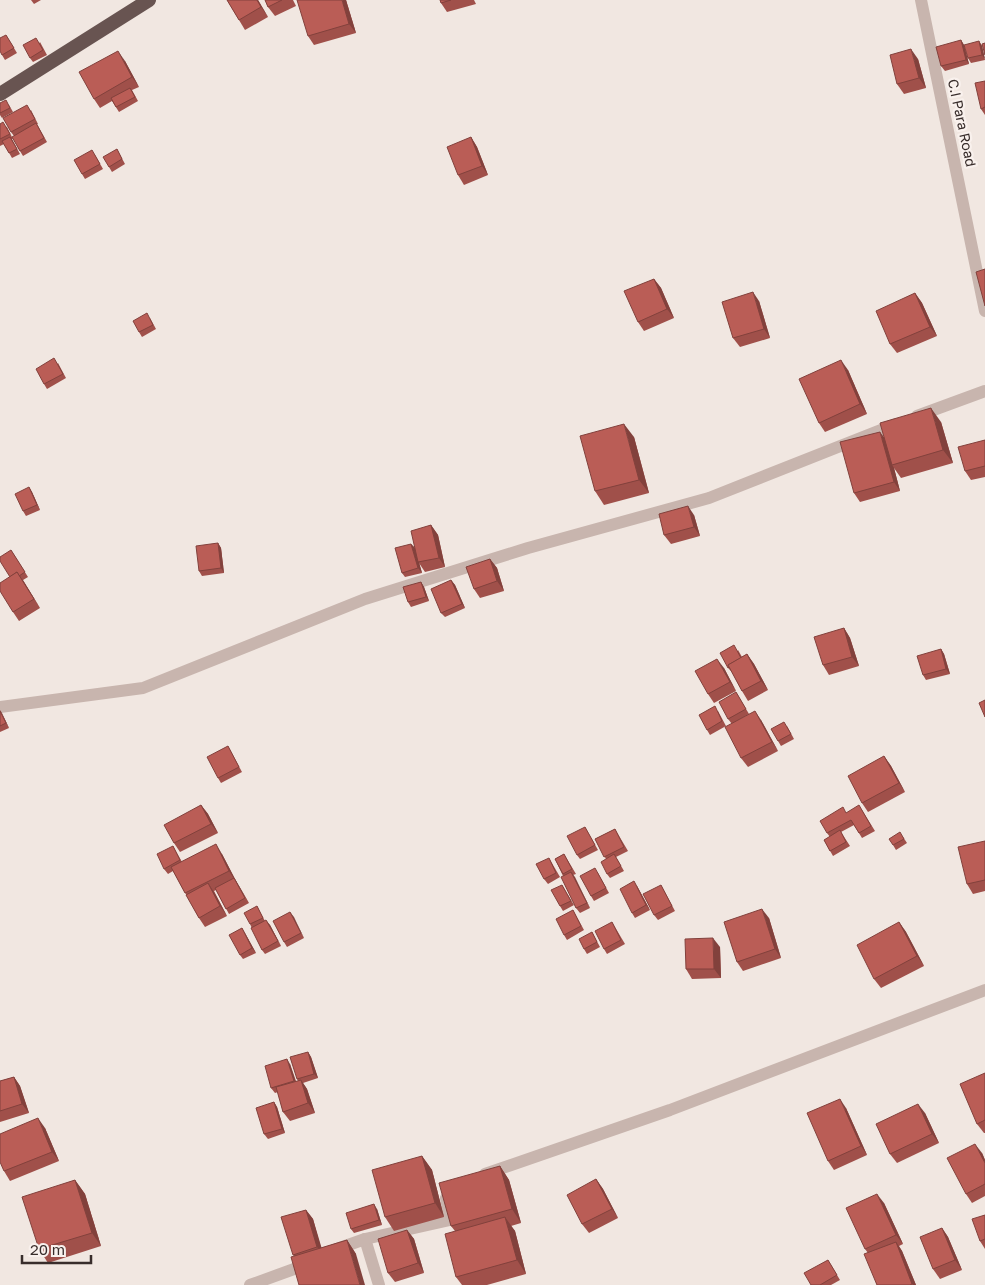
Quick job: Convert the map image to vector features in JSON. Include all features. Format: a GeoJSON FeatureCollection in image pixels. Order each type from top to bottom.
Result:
{"type":"FeatureCollection","features":[{"type":"Feature","properties":{"kind":"highway"},"geometry":{"type":"LineString","coordinates":[[0,94],[149,0]]}},
{"type":"Feature","properties":{"kind":"street","name":"C.I Para Road"},"geometry":{"type":"LineString","coordinates":[[921,0],[985,311]]}},
{"type":"Feature","properties":{"kind":"street"},"geometry":{"type":"LineString","coordinates":[[0,707],[143,688],[365,599],[528,548],[709,498],[873,432],[985,392]]}},
{"type":"Feature","properties":{"kind":"street"},"geometry":{"type":"LineString","coordinates":[[476,1177],[670,1110],[985,990]]}},
{"type":"Feature","properties":{"kind":"street"},"geometry":{"type":"LineString","coordinates":[[250,1285],[323,1258],[331,1252],[365,1239],[450,1220],[446,1191],[453,1188]]}},
{"type":"Feature","properties":{"kind":"street"},"geometry":{"type":"LineString","coordinates":[[365,1239],[379,1285]]}},
{"type":"Feature","properties":{"kind":"building"},"geometry":{"type":"Polygon","coordinates":[[[227,0],[257,0],[261,7],[239,20],[227,0]]]}},
{"type":"Feature","properties":{"kind":"building"},"geometry":{"type":"Polygon","coordinates":[[[265,0],[282,0],[268,7],[265,0]]]}},
{"type":"Feature","properties":{"kind":"building"},"geometry":{"type":"Polygon","coordinates":[[[297,0],[342,0],[349,24],[308,36],[297,0]]]}},
{"type":"Feature","properties":{"kind":"building"},"geometry":{"type":"Polygon","coordinates":[[[440,0],[451,0],[441,3],[440,0]]]}},
{"type":"Feature","properties":{"kind":"building"},"geometry":{"type":"Polygon","coordinates":[[[6,35],[14,48],[2,55],[0,51],[0,38],[6,35]]]}},
{"type":"Feature","properties":{"kind":"building"},"geometry":{"type":"Polygon","coordinates":[[[36,38],[43,50],[30,58],[23,45],[36,38]]]}},
{"type":"Feature","properties":{"kind":"building"},"geometry":{"type":"Polygon","coordinates":[[[961,40],[966,60],[941,66],[936,47],[961,40]]]}},
{"type":"Feature","properties":{"kind":"building"},"geometry":{"type":"Polygon","coordinates":[[[979,41],[982,55],[968,58],[964,45],[979,41]]]}},
{"type":"Feature","properties":{"kind":"building"},"geometry":{"type":"Polygon","coordinates":[[[985,43],[985,55],[982,44],[985,43]]]}},
{"type":"Feature","properties":{"kind":"building"},"geometry":{"type":"Polygon","coordinates":[[[911,49],[919,78],[897,84],[890,55],[911,49]]]}},
{"type":"Feature","properties":{"kind":"building"},"geometry":{"type":"Polygon","coordinates":[[[118,51],[132,77],[94,99],[79,72],[118,51]]]}},
{"type":"Feature","properties":{"kind":"building"},"geometry":{"type":"Polygon","coordinates":[[[985,81],[985,107],[981,109],[975,83],[985,81]]]}},
{"type":"Feature","properties":{"kind":"building"},"geometry":{"type":"Polygon","coordinates":[[[130,88],[135,97],[116,107],[111,98],[130,88]]]}},
{"type":"Feature","properties":{"kind":"building"},"geometry":{"type":"Polygon","coordinates":[[[6,100],[10,108],[0,113],[0,103],[6,100]]]}},
{"type":"Feature","properties":{"kind":"building"},"geometry":{"type":"Polygon","coordinates":[[[27,105],[35,119],[11,132],[3,118],[27,105]]]}},
{"type":"Feature","properties":{"kind":"building"},"geometry":{"type":"Polygon","coordinates":[[[3,122],[10,134],[0,139],[0,124],[3,122]]]}},
{"type":"Feature","properties":{"kind":"building"},"geometry":{"type":"Polygon","coordinates":[[[36,123],[44,138],[20,151],[12,137],[36,123]]]}},
{"type":"Feature","properties":{"kind":"building"},"geometry":{"type":"Polygon","coordinates":[[[10,137],[17,149],[9,153],[2,141],[10,137]]]}},
{"type":"Feature","properties":{"kind":"building"},"geometry":{"type":"Polygon","coordinates":[[[471,137],[482,166],[458,175],[447,147],[471,137]]]}},
{"type":"Feature","properties":{"kind":"building"},"geometry":{"type":"Polygon","coordinates":[[[117,149],[122,159],[109,167],[103,157],[117,149]]]}},
{"type":"Feature","properties":{"kind":"building"},"geometry":{"type":"Polygon","coordinates":[[[92,150],[100,164],[82,174],[74,160],[92,150]]]}},
{"type":"Feature","properties":{"kind":"building"},"geometry":{"type":"Polygon","coordinates":[[[985,269],[985,306],[976,272],[985,269]]]}},
{"type":"Feature","properties":{"kind":"building"},"geometry":{"type":"Polygon","coordinates":[[[654,279],[667,309],[638,322],[624,291],[654,279]]]}},
{"type":"Feature","properties":{"kind":"building"},"geometry":{"type":"Polygon","coordinates":[[[753,292],[764,329],[733,338],[722,302],[753,292]]]}},
{"type":"Feature","properties":{"kind":"building"},"geometry":{"type":"Polygon","coordinates":[[[915,293],[930,327],[890,344],[876,311],[915,293]]]}},
{"type":"Feature","properties":{"kind":"building"},"geometry":{"type":"Polygon","coordinates":[[[147,313],[153,325],[139,332],[133,321],[147,313]]]}},
{"type":"Feature","properties":{"kind":"building"},"geometry":{"type":"Polygon","coordinates":[[[54,358],[63,374],[44,384],[36,369],[54,358]]]}},
{"type":"Feature","properties":{"kind":"building"},"geometry":{"type":"Polygon","coordinates":[[[841,360],[860,404],[819,423],[799,379],[841,360]]]}},
{"type":"Feature","properties":{"kind":"building"},"geometry":{"type":"Polygon","coordinates":[[[931,408],[943,450],[892,465],[880,423],[931,408]]]}},
{"type":"Feature","properties":{"kind":"building"},"geometry":{"type":"Polygon","coordinates":[[[624,424],[639,480],[595,491],[580,436],[624,424]]]}},
{"type":"Feature","properties":{"kind":"building"},"geometry":{"type":"Polygon","coordinates":[[[880,432],[894,482],[854,493],[840,442],[880,432]]]}},
{"type":"Feature","properties":{"kind":"building"},"geometry":{"type":"Polygon","coordinates":[[[985,440],[985,466],[965,471],[958,447],[985,440]]]}},
{"type":"Feature","properties":{"kind":"building"},"geometry":{"type":"Polygon","coordinates":[[[29,487],[37,505],[23,511],[15,494],[29,487]]]}},
{"type":"Feature","properties":{"kind":"building"},"geometry":{"type":"Polygon","coordinates":[[[688,506],[694,527],[664,535],[659,514],[688,506]]]}},
{"type":"Feature","properties":{"kind":"building"},"geometry":{"type":"Polygon","coordinates":[[[431,525],[439,558],[418,562],[411,531],[431,525]]]}},
{"type":"Feature","properties":{"kind":"building"},"geometry":{"type":"Polygon","coordinates":[[[218,543],[221,568],[199,571],[196,546],[218,543]]]}},
{"type":"Feature","properties":{"kind":"building"},"geometry":{"type":"Polygon","coordinates":[[[411,544],[418,568],[402,573],[395,548],[411,544]]]}},
{"type":"Feature","properties":{"kind":"building"},"geometry":{"type":"Polygon","coordinates":[[[11,550],[25,572],[19,576],[17,572],[10,577],[0,561],[0,557],[11,550]]]}},
{"type":"Feature","properties":{"kind":"building"},"geometry":{"type":"Polygon","coordinates":[[[490,559],[497,581],[474,589],[466,567],[490,559]]]}},
{"type":"Feature","properties":{"kind":"building"},"geometry":{"type":"Polygon","coordinates":[[[17,572],[34,599],[13,612],[0,591],[0,583],[17,572]]]}},
{"type":"Feature","properties":{"kind":"building"},"geometry":{"type":"Polygon","coordinates":[[[451,580],[462,604],[441,613],[431,589],[451,580]]]}},
{"type":"Feature","properties":{"kind":"building"},"geometry":{"type":"Polygon","coordinates":[[[421,582],[426,597],[408,602],[403,587],[421,582]]]}},
{"type":"Feature","properties":{"kind":"building"},"geometry":{"type":"Polygon","coordinates":[[[844,628],[852,657],[823,665],[814,637],[844,628]]]}},
{"type":"Feature","properties":{"kind":"building"},"geometry":{"type":"Polygon","coordinates":[[[734,645],[741,658],[728,665],[728,668],[720,653],[734,645]]]}},
{"type":"Feature","properties":{"kind":"building"},"geometry":{"type":"Polygon","coordinates":[[[941,649],[946,669],[923,675],[917,656],[941,649]]]}},
{"type":"Feature","properties":{"kind":"building"},"geometry":{"type":"Polygon","coordinates":[[[747,654],[761,681],[742,691],[728,665],[747,654]]]}},
{"type":"Feature","properties":{"kind":"building"},"geometry":{"type":"Polygon","coordinates":[[[717,659],[730,682],[708,694],[695,671],[717,659]]]}},
{"type":"Feature","properties":{"kind":"building"},"geometry":{"type":"Polygon","coordinates":[[[736,692],[746,709],[728,719],[719,702],[736,692]]]}},
{"type":"Feature","properties":{"kind":"building"},"geometry":{"type":"Polygon","coordinates":[[[985,700],[985,717],[979,703],[985,700]]]}},
{"type":"Feature","properties":{"kind":"building"},"geometry":{"type":"Polygon","coordinates":[[[715,706],[722,721],[707,730],[699,715],[715,706]]]}},
{"type":"Feature","properties":{"kind":"building"},"geometry":{"type":"Polygon","coordinates":[[[0,711],[6,723],[0,726],[0,711]]]}},
{"type":"Feature","properties":{"kind":"building"},"geometry":{"type":"Polygon","coordinates":[[[755,711],[772,742],[741,758],[725,727],[755,711]]]}},
{"type":"Feature","properties":{"kind":"building"},"geometry":{"type":"Polygon","coordinates":[[[784,722],[791,734],[778,741],[771,729],[784,722]]]}},
{"type":"Feature","properties":{"kind":"building"},"geometry":{"type":"Polygon","coordinates":[[[228,746],[239,767],[218,778],[207,757],[228,746]]]}},
{"type":"Feature","properties":{"kind":"building"},"geometry":{"type":"Polygon","coordinates":[[[884,756],[899,783],[862,803],[848,776],[884,756]]]}},
{"type":"Feature","properties":{"kind":"building"},"geometry":{"type":"Polygon","coordinates":[[[201,805],[211,824],[174,843],[164,825],[201,805]]]}},
{"type":"Feature","properties":{"kind":"building"},"geometry":{"type":"Polygon","coordinates":[[[859,805],[871,826],[859,833],[851,820],[827,833],[820,821],[843,807],[846,813],[859,805]]]}},
{"type":"Feature","properties":{"kind":"building"},"geometry":{"type":"Polygon","coordinates":[[[585,827],[595,845],[577,855],[567,836],[585,827]]]}},
{"type":"Feature","properties":{"kind":"building"},"geometry":{"type":"Polygon","coordinates":[[[615,829],[624,847],[604,857],[595,839],[615,829]]]}},
{"type":"Feature","properties":{"kind":"building"},"geometry":{"type":"Polygon","coordinates":[[[840,830],[846,842],[830,851],[824,840],[840,830]]]}},
{"type":"Feature","properties":{"kind":"building"},"geometry":{"type":"Polygon","coordinates":[[[900,832],[904,839],[893,845],[889,839],[900,832]]]}},
{"type":"Feature","properties":{"kind":"building"},"geometry":{"type":"Polygon","coordinates":[[[985,841],[985,880],[967,884],[958,847],[985,841]]]}},
{"type":"Feature","properties":{"kind":"building"},"geometry":{"type":"Polygon","coordinates":[[[216,844],[229,871],[185,893],[171,867],[216,844]]]}},
{"type":"Feature","properties":{"kind":"building"},"geometry":{"type":"Polygon","coordinates":[[[173,846],[180,860],[164,869],[157,854],[173,846]]]}},
{"type":"Feature","properties":{"kind":"building"},"geometry":{"type":"Polygon","coordinates":[[[564,854],[572,869],[563,874],[555,859],[564,854]]]}},
{"type":"Feature","properties":{"kind":"building"},"geometry":{"type":"Polygon","coordinates":[[[614,854],[621,866],[607,874],[601,862],[614,854]]]}},
{"type":"Feature","properties":{"kind":"building"},"geometry":{"type":"Polygon","coordinates":[[[549,858],[556,873],[544,879],[536,864],[549,858]]]}},
{"type":"Feature","properties":{"kind":"building"},"geometry":{"type":"Polygon","coordinates":[[[595,868],[606,888],[591,896],[580,876],[595,868]]]}},
{"type":"Feature","properties":{"kind":"building"},"geometry":{"type":"Polygon","coordinates":[[[571,872],[587,903],[576,908],[561,877],[571,872]]]}},
{"type":"Feature","properties":{"kind":"building"},"geometry":{"type":"Polygon","coordinates":[[[234,878],[245,898],[226,909],[215,888],[234,878]]]}},
{"type":"Feature","properties":{"kind":"building"},"geometry":{"type":"Polygon","coordinates":[[[634,881],[646,905],[632,913],[620,889],[634,881]]]}},
{"type":"Feature","properties":{"kind":"building"},"geometry":{"type":"Polygon","coordinates":[[[208,883],[220,906],[199,918],[186,895],[208,883]]]}},
{"type":"Feature","properties":{"kind":"building"},"geometry":{"type":"Polygon","coordinates":[[[562,885],[571,901],[560,906],[551,890],[562,885]]]}},
{"type":"Feature","properties":{"kind":"building"},"geometry":{"type":"Polygon","coordinates":[[[661,885],[672,906],[654,915],[643,894],[661,885]]]}},
{"type":"Feature","properties":{"kind":"building"},"geometry":{"type":"Polygon","coordinates":[[[257,906],[263,918],[250,924],[244,913],[257,906]]]}},
{"type":"Feature","properties":{"kind":"building"},"geometry":{"type":"Polygon","coordinates":[[[762,909],[775,949],[737,962],[724,922],[762,909]]]}},
{"type":"Feature","properties":{"kind":"building"},"geometry":{"type":"Polygon","coordinates":[[[573,910],[581,926],[564,935],[556,919],[573,910]]]}},
{"type":"Feature","properties":{"kind":"building"},"geometry":{"type":"Polygon","coordinates":[[[290,912],[301,933],[284,942],[273,921],[290,912]]]}},
{"type":"Feature","properties":{"kind":"building"},"geometry":{"type":"Polygon","coordinates":[[[266,920],[278,941],[262,950],[251,928],[266,920]]]}},
{"type":"Feature","properties":{"kind":"building"},"geometry":{"type":"Polygon","coordinates":[[[612,922],[621,940],[604,949],[595,931],[612,922]]]}},
{"type":"Feature","properties":{"kind":"building"},"geometry":{"type":"Polygon","coordinates":[[[899,922],[917,956],[874,979],[857,945],[899,922]]]}},
{"type":"Feature","properties":{"kind":"building"},"geometry":{"type":"Polygon","coordinates":[[[242,928],[252,948],[240,955],[229,935],[242,928]]]}},
{"type":"Feature","properties":{"kind":"building"},"geometry":{"type":"Polygon","coordinates":[[[592,932],[597,942],[584,949],[579,939],[592,932]]]}},
{"type":"Feature","properties":{"kind":"building"},"geometry":{"type":"Polygon","coordinates":[[[713,938],[714,969],[686,969],[685,939],[713,938]]]}},
{"type":"Feature","properties":{"kind":"building"},"geometry":{"type":"Polygon","coordinates":[[[308,1052],[314,1074],[297,1079],[290,1057],[308,1052]]]}},
{"type":"Feature","properties":{"kind":"building"},"geometry":{"type":"Polygon","coordinates":[[[287,1059],[294,1081],[271,1088],[265,1066],[287,1059]]]}},
{"type":"Feature","properties":{"kind":"building"},"geometry":{"type":"Polygon","coordinates":[[[985,1073],[985,1120],[977,1124],[960,1084],[985,1073]]]}},
{"type":"Feature","properties":{"kind":"building"},"geometry":{"type":"Polygon","coordinates":[[[14,1077],[22,1104],[0,1111],[0,1081],[14,1077]]]}},
{"type":"Feature","properties":{"kind":"building"},"geometry":{"type":"Polygon","coordinates":[[[301,1080],[308,1103],[283,1112],[276,1087],[301,1080]]]}},
{"type":"Feature","properties":{"kind":"building"},"geometry":{"type":"Polygon","coordinates":[[[840,1099],[861,1146],[828,1161],[807,1113],[840,1099]]]}},
{"type":"Feature","properties":{"kind":"building"},"geometry":{"type":"Polygon","coordinates":[[[274,1102],[282,1129],[264,1134],[256,1108],[274,1102]]]}},
{"type":"Feature","properties":{"kind":"building"},"geometry":{"type":"Polygon","coordinates":[[[918,1104],[932,1134],[890,1154],[876,1124],[918,1104]]]}},
{"type":"Feature","properties":{"kind":"building"},"geometry":{"type":"Polygon","coordinates":[[[38,1118],[52,1152],[4,1171],[0,1162],[0,1134],[38,1118]]]}},
{"type":"Feature","properties":{"kind":"building"},"geometry":{"type":"Polygon","coordinates":[[[975,1144],[985,1163],[985,1184],[966,1194],[947,1158],[975,1144]]]}},
{"type":"Feature","properties":{"kind":"building"},"geometry":{"type":"Polygon","coordinates":[[[422,1156],[435,1203],[385,1217],[372,1170],[422,1156]]]}},
{"type":"Feature","properties":{"kind":"building"},"geometry":{"type":"Polygon","coordinates":[[[500,1166],[512,1209],[451,1226],[439,1183],[500,1166]]]}},
{"type":"Feature","properties":{"kind":"building"},"geometry":{"type":"Polygon","coordinates":[[[596,1179],[612,1209],[582,1224],[567,1195],[596,1179]]]}},
{"type":"Feature","properties":{"kind":"building"},"geometry":{"type":"Polygon","coordinates":[[[75,1180],[92,1233],[39,1249],[22,1197],[75,1180]]]}},
{"type":"Feature","properties":{"kind":"building"},"geometry":{"type":"Polygon","coordinates":[[[877,1194],[896,1235],[865,1249],[846,1208],[877,1194]]]}},
{"type":"Feature","properties":{"kind":"building"},"geometry":{"type":"Polygon","coordinates":[[[374,1204],[379,1220],[351,1229],[346,1213],[374,1204]]]}},
{"type":"Feature","properties":{"kind":"building"},"geometry":{"type":"Polygon","coordinates":[[[306,1210],[317,1247],[293,1255],[281,1217],[306,1210]]]}},
{"type":"Feature","properties":{"kind":"building"},"geometry":{"type":"Polygon","coordinates":[[[985,1215],[985,1239],[980,1241],[972,1219],[985,1215]]]}},
{"type":"Feature","properties":{"kind":"building"},"geometry":{"type":"Polygon","coordinates":[[[505,1217],[517,1260],[456,1277],[445,1234],[505,1217]]]}},
{"type":"Feature","properties":{"kind":"building"},"geometry":{"type":"Polygon","coordinates":[[[942,1228],[955,1260],[933,1269],[920,1237],[942,1228]]]}},
{"type":"Feature","properties":{"kind":"building"},"geometry":{"type":"Polygon","coordinates":[[[407,1230],[418,1263],[388,1273],[378,1239],[407,1230]]]}},
{"type":"Feature","properties":{"kind":"building"},"geometry":{"type":"Polygon","coordinates":[[[347,1240],[360,1285],[299,1285],[291,1257],[347,1240]]]}},
{"type":"Feature","properties":{"kind":"building"},"geometry":{"type":"Polygon","coordinates":[[[896,1242],[912,1284],[877,1285],[864,1254],[896,1242]]]}},
{"type":"Feature","properties":{"kind":"building"},"geometry":{"type":"Polygon","coordinates":[[[828,1260],[837,1275],[820,1285],[811,1285],[804,1273],[828,1260]]]}}]}
